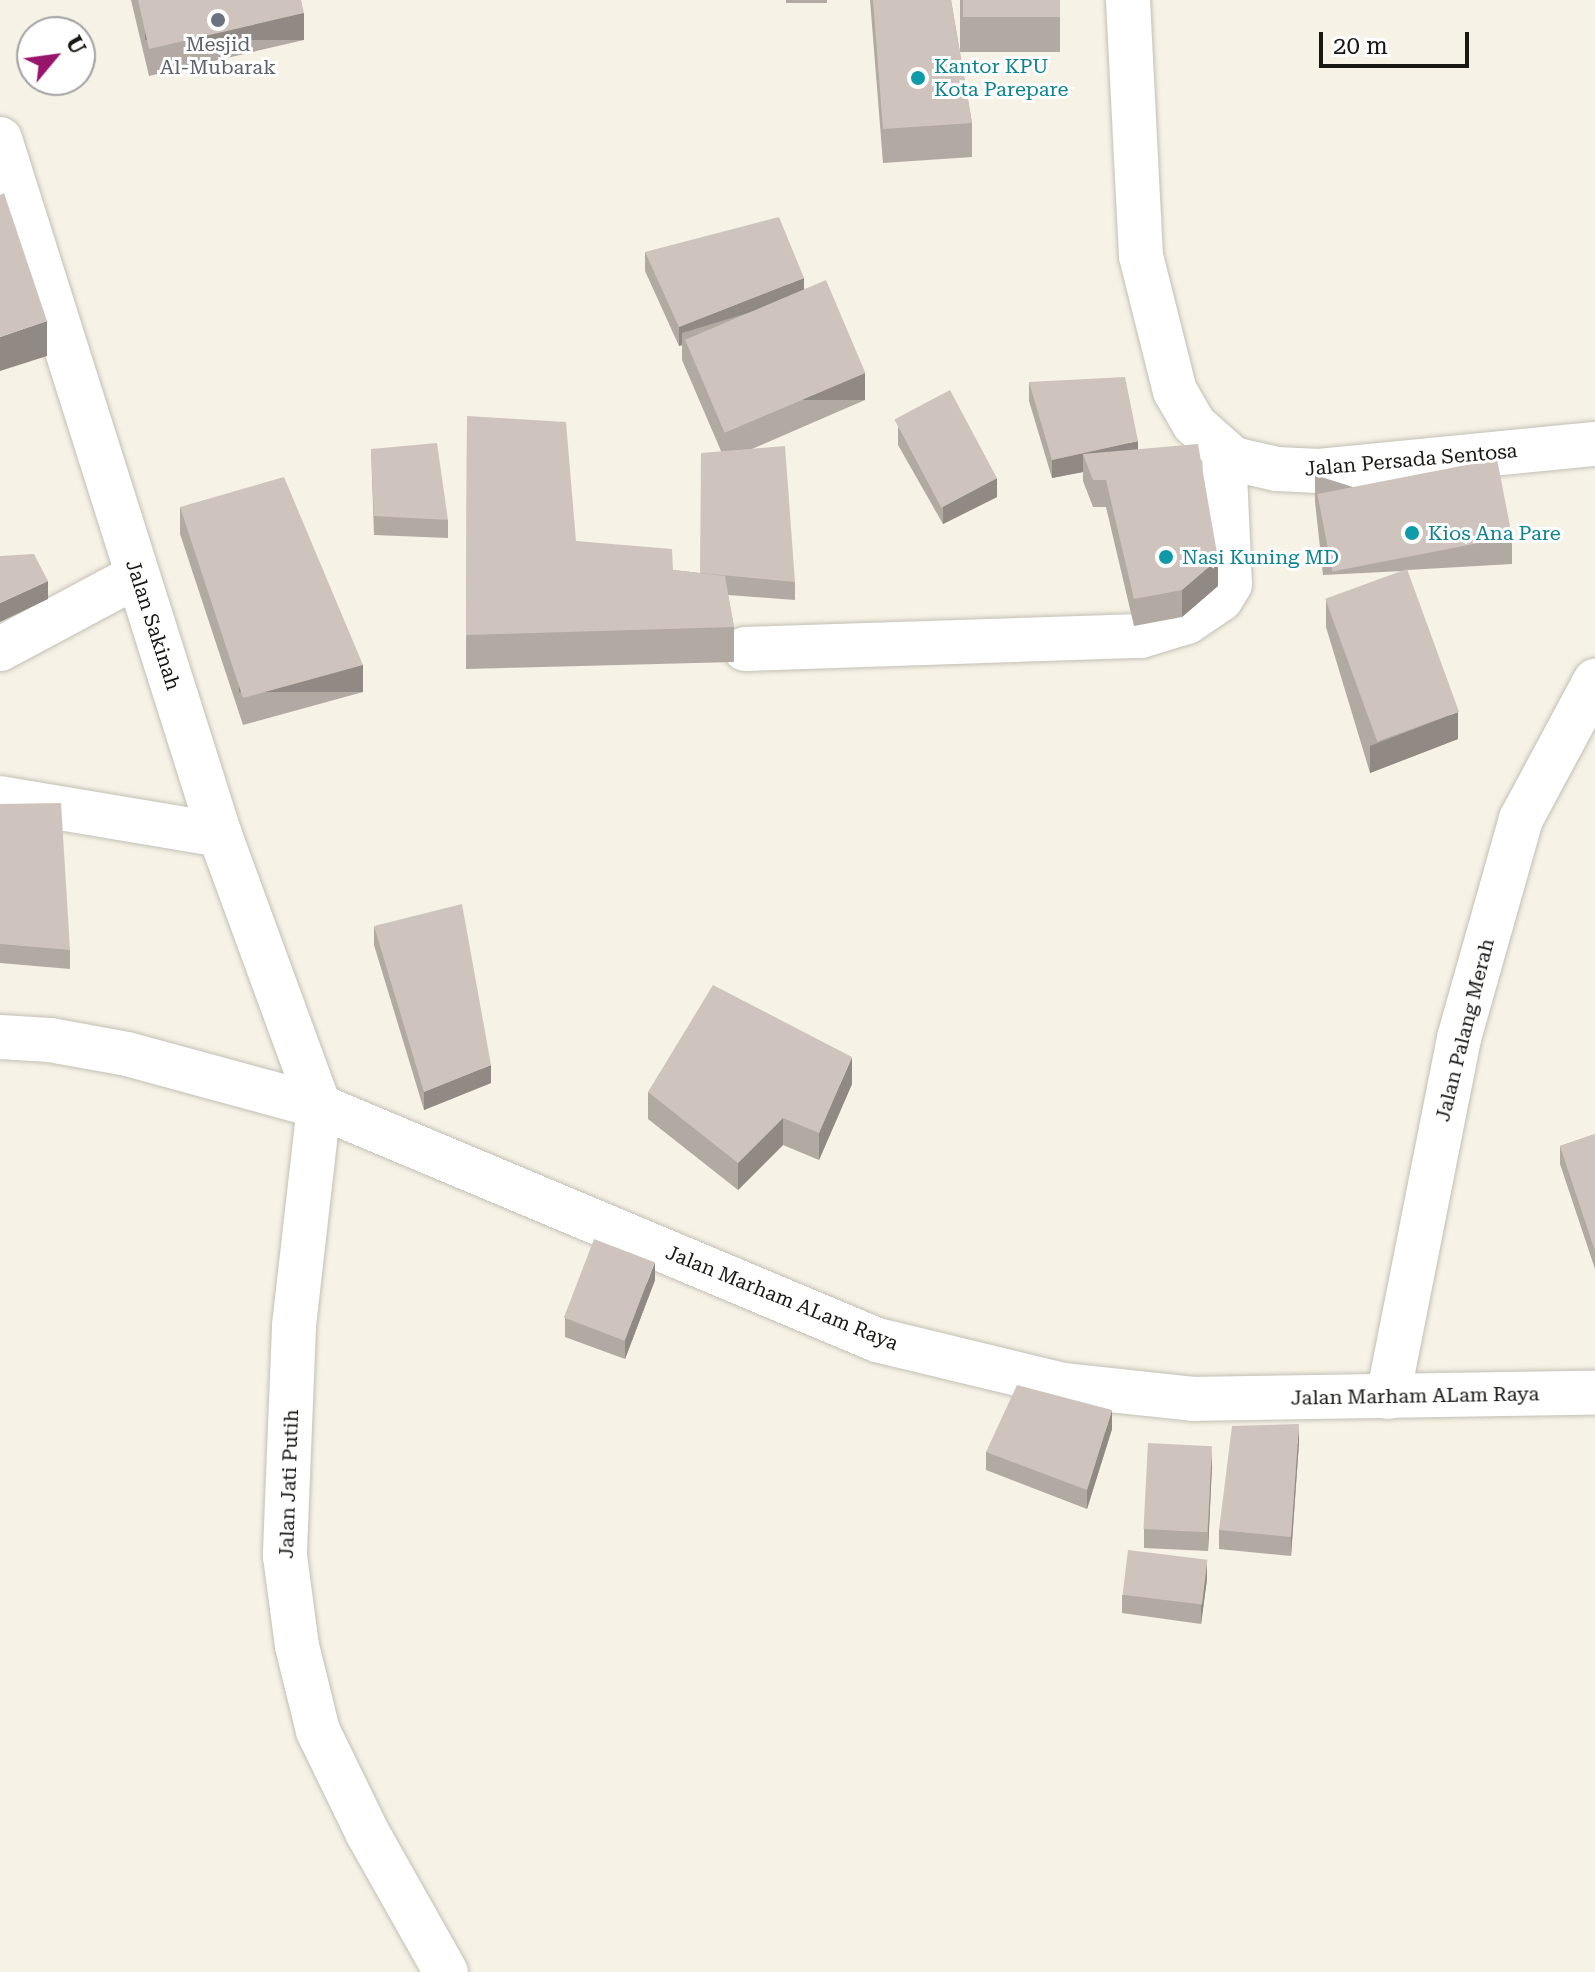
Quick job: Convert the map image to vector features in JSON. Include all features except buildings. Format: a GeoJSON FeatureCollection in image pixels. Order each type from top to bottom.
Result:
{"type":"FeatureCollection","features":[{"type":"Feature","properties":{"kind":"street","name":"Jalan Persada Sentosa"},"geometry":{"type":"LineString","coordinates":[[1128,0],[1141,256],[1175,391],[1194,424],[1233,459],[1277,469],[1319,471],[1595,444]]}},
{"type":"Feature","properties":{"kind":"street","name":"Jalan Sakinah"},"geometry":{"type":"LineString","coordinates":[[0,139],[220,835],[319,1106]]}},
{"type":"Feature","properties":{"kind":"street"},"geometry":{"type":"LineString","coordinates":[[745,649],[1141,636],[1177,626],[1205,613],[1221,599],[1230,584],[1224,451]]}},
{"type":"Feature","properties":{"kind":"street"},"geometry":{"type":"LineString","coordinates":[[0,649],[137,576]]}},
{"type":"Feature","properties":{"kind":"street","name":"Jalan Palang Merah"},"geometry":{"type":"LineString","coordinates":[[1388,1397],[1459,1038],[1521,819],[1595,681]]}},
{"type":"Feature","properties":{"kind":"street"},"geometry":{"type":"LineString","coordinates":[[0,798],[220,835]]}},
{"type":"Feature","properties":{"kind":"street","name":"Jalan Marham ALam Raya"},"geometry":{"type":"LineString","coordinates":[[0,1037],[50,1040],[127,1054],[319,1106],[877,1340],[1063,1385],[1193,1399],[1595,1393]]}},
{"type":"Feature","properties":{"kind":"street","name":"Jalan Jati Putih"},"geometry":{"type":"LineString","coordinates":[[319,1106],[294,1327],[285,1556],[297,1646],[318,1731],[367,1832],[446,1972]]}},
{"type":"Feature","properties":{"kind":"place","name":"Mesjid Al-Mubarak"},"geometry":{"type":"Point","coordinates":[218,20]}},
{"type":"Feature","properties":{"kind":"place","name":"Kantor KPU Kota Parepare"},"geometry":{"type":"Point","coordinates":[918,78]}},
{"type":"Feature","properties":{"kind":"place","name":"Kios Ana Pare"},"geometry":{"type":"Point","coordinates":[1412,533]}},
{"type":"Feature","properties":{"kind":"place","name":"Nasi Kuning MD"},"geometry":{"type":"Point","coordinates":[1166,557]}}]}
